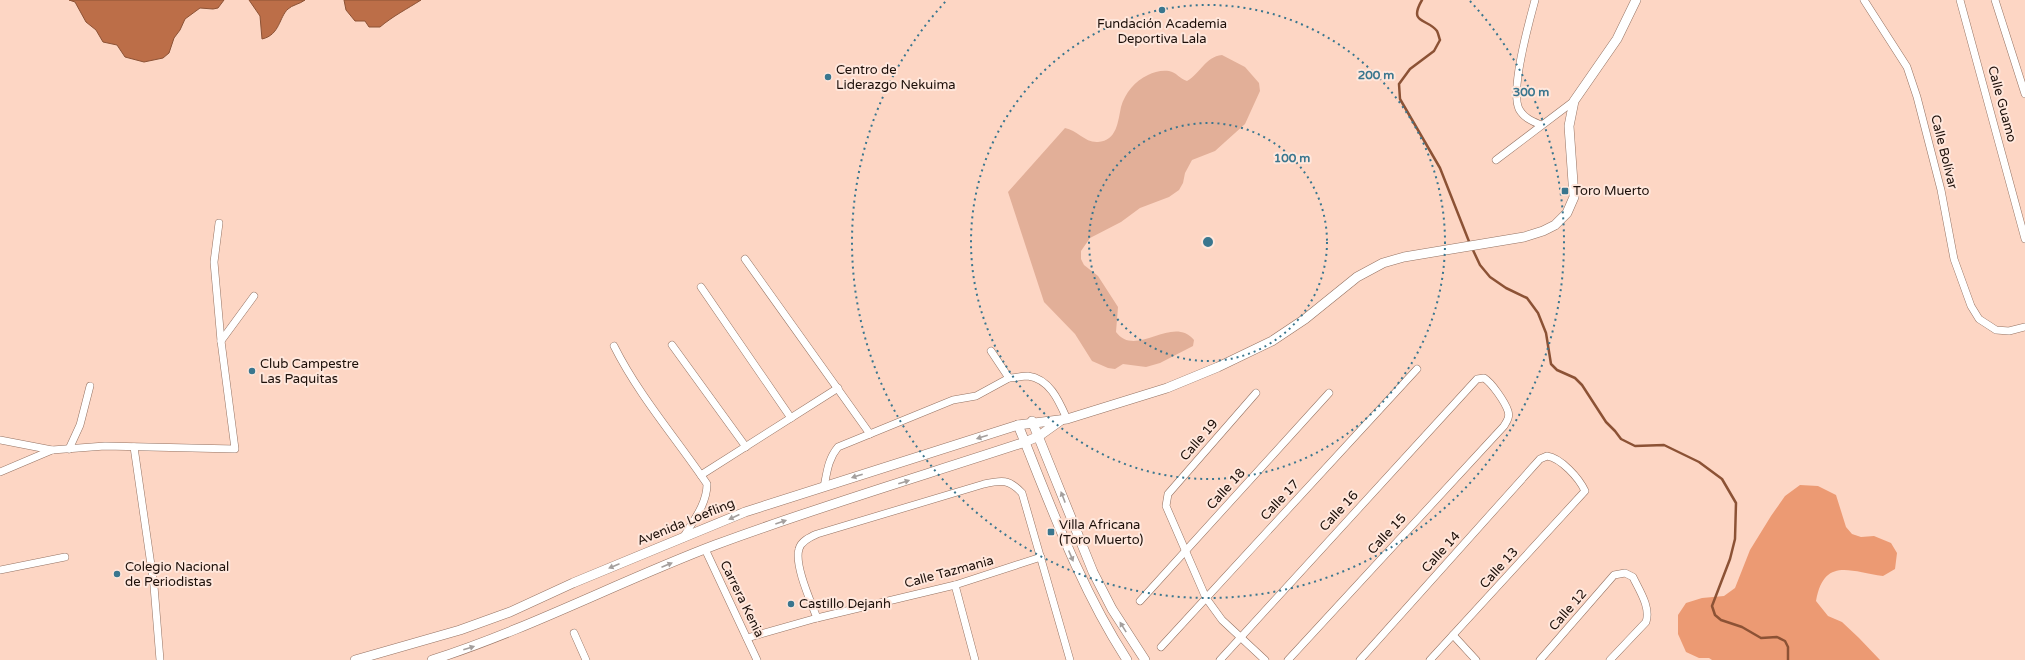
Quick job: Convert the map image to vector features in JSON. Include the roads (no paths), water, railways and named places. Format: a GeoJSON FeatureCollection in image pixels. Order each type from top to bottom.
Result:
{"type":"FeatureCollection","features":[{"type":"Feature","properties":{"kind":"street"},"geometry":{"type":"LineString","coordinates":[[1535,0],[1519,73],[1517,99],[1523,114],[1541,125]]}},
{"type":"Feature","properties":{"kind":"street"},"geometry":{"type":"LineString","coordinates":[[1496,160],[1574,101],[1617,39],[1636,0]]}},
{"type":"Feature","properties":{"kind":"street","name":"Calle Bolívar"},"geometry":{"type":"LineString","coordinates":[[1864,0],[1907,67],[1917,98],[1941,190],[1954,259],[1978,319],[1989,327],[2002,331],[2025,327]]}},
{"type":"Feature","properties":{"kind":"street","name":"Calle Guamo"},"geometry":{"type":"LineString","coordinates":[[1960,0],[2025,239]]}},
{"type":"Feature","properties":{"kind":"street"},"geometry":{"type":"LineString","coordinates":[[1995,0],[2025,94]]}},
{"type":"Feature","properties":{"kind":"street"},"geometry":{"type":"LineString","coordinates":[[432,660],[479,645],[704,549],[822,507],[1025,442],[1039,436],[1063,420],[1172,386],[1261,347],[1305,319],[1357,277],[1383,263],[1404,257],[1524,237],[1543,231],[1555,225],[1567,213],[1573,202],[1575,192],[1569,126],[1574,101]]}},
{"type":"Feature","properties":{"kind":"street"},"geometry":{"type":"LineString","coordinates":[[0,440],[52,450],[105,446],[235,449],[221,341],[214,262],[219,223]]}},
{"type":"Feature","properties":{"kind":"street"},"geometry":{"type":"LineString","coordinates":[[745,259],[870,434]]}},
{"type":"Feature","properties":{"kind":"street"},"geometry":{"type":"LineString","coordinates":[[701,287],[791,418]]}},
{"type":"Feature","properties":{"kind":"street"},"geometry":{"type":"LineString","coordinates":[[221,341],[254,296]]}},
{"type":"Feature","properties":{"kind":"street"},"geometry":{"type":"LineString","coordinates":[[672,345],[746,447]]}},
{"type":"Feature","properties":{"kind":"street"},"geometry":{"type":"LineString","coordinates":[[614,346],[642,395],[707,484],[707,493],[700,509],[683,538]]}},
{"type":"Feature","properties":{"kind":"street"},"geometry":{"type":"LineString","coordinates":[[991,351],[1009,378]]}},
{"type":"Feature","properties":{"kind":"street","name":"Calle 17"},"geometry":{"type":"LineString","coordinates":[[1161,647],[1417,370]]}},
{"type":"Feature","properties":{"kind":"street"},"geometry":{"type":"LineString","coordinates":[[824,487],[828,463],[832,454],[838,447],[952,400],[976,396],[1009,378],[1028,376],[1050,386],[1059,401],[1063,420]]}},
{"type":"Feature","properties":{"kind":"street","name":"Calle 16"},"geometry":{"type":"LineString","coordinates":[[1220,660],[1477,379],[1484,378],[1490,382],[1508,411],[1508,419],[1504,426]]}},
{"type":"Feature","properties":{"kind":"street"},"geometry":{"type":"LineString","coordinates":[[69,449],[80,425],[90,386]]}},
{"type":"Feature","properties":{"kind":"street"},"geometry":{"type":"LineString","coordinates":[[701,475],[838,388]]}},
{"type":"Feature","properties":{"kind":"street","name":"Calle 19"},"geometry":{"type":"LineString","coordinates":[[1185,552],[1166,506],[1168,494],[1256,393]]}},
{"type":"Feature","properties":{"kind":"street","name":"Calle 18"},"geometry":{"type":"LineString","coordinates":[[1140,601],[1329,393]]}},
{"type":"Feature","properties":{"kind":"street","name":"Avenida Loefling"},"geometry":{"type":"LineString","coordinates":[[355,660],[460,630],[510,612],[573,583],[745,512],[1018,424],[1063,420]]}},
{"type":"Feature","properties":{"kind":"street"},"geometry":{"type":"LineString","coordinates":[[1032,422],[1039,436],[1093,572],[1112,609],[1145,660]]}},
{"type":"Feature","properties":{"kind":"street"},"geometry":{"type":"LineString","coordinates":[[1018,424],[1081,578],[1100,616],[1127,660]]}},
{"type":"Feature","properties":{"kind":"street","name":"Calle 15"},"geometry":{"type":"LineString","coordinates":[[1288,660],[1504,426]]}},
{"type":"Feature","properties":{"kind":"street"},"geometry":{"type":"LineString","coordinates":[[134,447],[154,586],[160,660]]}},
{"type":"Feature","properties":{"kind":"street"},"geometry":{"type":"LineString","coordinates":[[0,472],[52,450]]}},
{"type":"Feature","properties":{"kind":"street","name":"Calle 14"},"geometry":{"type":"LineString","coordinates":[[1360,660],[1540,460],[1547,456],[1554,457],[1580,480],[1585,491]]}},
{"type":"Feature","properties":{"kind":"street"},"geometry":{"type":"LineString","coordinates":[[817,618],[798,558],[799,548],[806,539],[984,484],[1000,481],[1013,484],[1022,493],[1070,660]]}},
{"type":"Feature","properties":{"kind":"street","name":"Calle 13"},"geometry":{"type":"LineString","coordinates":[[1430,660],[1585,491]]}},
{"type":"Feature","properties":{"kind":"street","name":"Carrera Kenia"},"geometry":{"type":"LineString","coordinates":[[704,549],[757,660]]}},
{"type":"Feature","properties":{"kind":"street"},"geometry":{"type":"LineString","coordinates":[[1185,552],[1206,598],[1222,620],[1264,660]]}},
{"type":"Feature","properties":{"kind":"street"},"geometry":{"type":"LineString","coordinates":[[0,570],[66,557]]}},
{"type":"Feature","properties":{"kind":"street","name":"Calle Tazmania"},"geometry":{"type":"LineString","coordinates":[[747,638],[817,618],[955,585],[1041,558]]}},
{"type":"Feature","properties":{"kind":"street","name":"Calle 12"},"geometry":{"type":"LineString","coordinates":[[1540,660],[1614,575],[1625,573],[1632,577],[1647,608],[1648,615],[1646,622],[1610,660]]}},
{"type":"Feature","properties":{"kind":"street"},"geometry":{"type":"LineString","coordinates":[[955,585],[975,660]]}},
{"type":"Feature","properties":{"kind":"street"},"geometry":{"type":"LineString","coordinates":[[574,633],[586,660]]}},
{"type":"Feature","properties":{"kind":"street"},"geometry":{"type":"LineString","coordinates":[[1453,635],[1476,660]]}},
{"type":"Feature","properties":{"kind":"waterway"},"geometry":{"type":"LineString","coordinates":[[1422,0],[1418,8],[1418,17],[1420,20],[1437,31],[1440,40],[1434,51],[1410,69],[1399,84],[1400,99],[1440,168],[1470,244]]}},
{"type":"Feature","properties":{"kind":"waterway"},"geometry":{"type":"LineString","coordinates":[[1472,248],[1480,265],[1490,277],[1506,288],[1527,298],[1538,313],[1546,333],[1551,364],[1557,370],[1575,378],[1582,385],[1606,422],[1621,439],[1635,446],[1664,445],[1699,462],[1722,479],[1736,503],[1735,539],[1730,559],[1712,606],[1715,615],[1721,620],[1742,627],[1761,638],[1777,637],[1785,641],[1788,647],[1788,660]]}},
{"type":"Feature","properties":{"kind":"place","name":"Fundación Academia Deportiva Lala"},"geometry":{"type":"Point","coordinates":[1162,10]}},
{"type":"Feature","properties":{"kind":"place","name":"Centro de Liderazgo Nekuima"},"geometry":{"type":"Point","coordinates":[828,77]}},
{"type":"Feature","properties":{"kind":"place","name":"Toro Muerto"},"geometry":{"type":"Point","coordinates":[1565,191]}},
{"type":"Feature","properties":{"kind":"place","name":"Club Campestre Las Paquitas"},"geometry":{"type":"Point","coordinates":[252,371]}},
{"type":"Feature","properties":{"kind":"place","name":"Villa Africana (Toro Muerto)"},"geometry":{"type":"Point","coordinates":[1051,532]}},
{"type":"Feature","properties":{"kind":"place","name":"Colegio Nacional de Periodistas"},"geometry":{"type":"Point","coordinates":[117,574]}},
{"type":"Feature","properties":{"kind":"place","name":"Castillo Dejanh"},"geometry":{"type":"Point","coordinates":[791,604]}}]}
